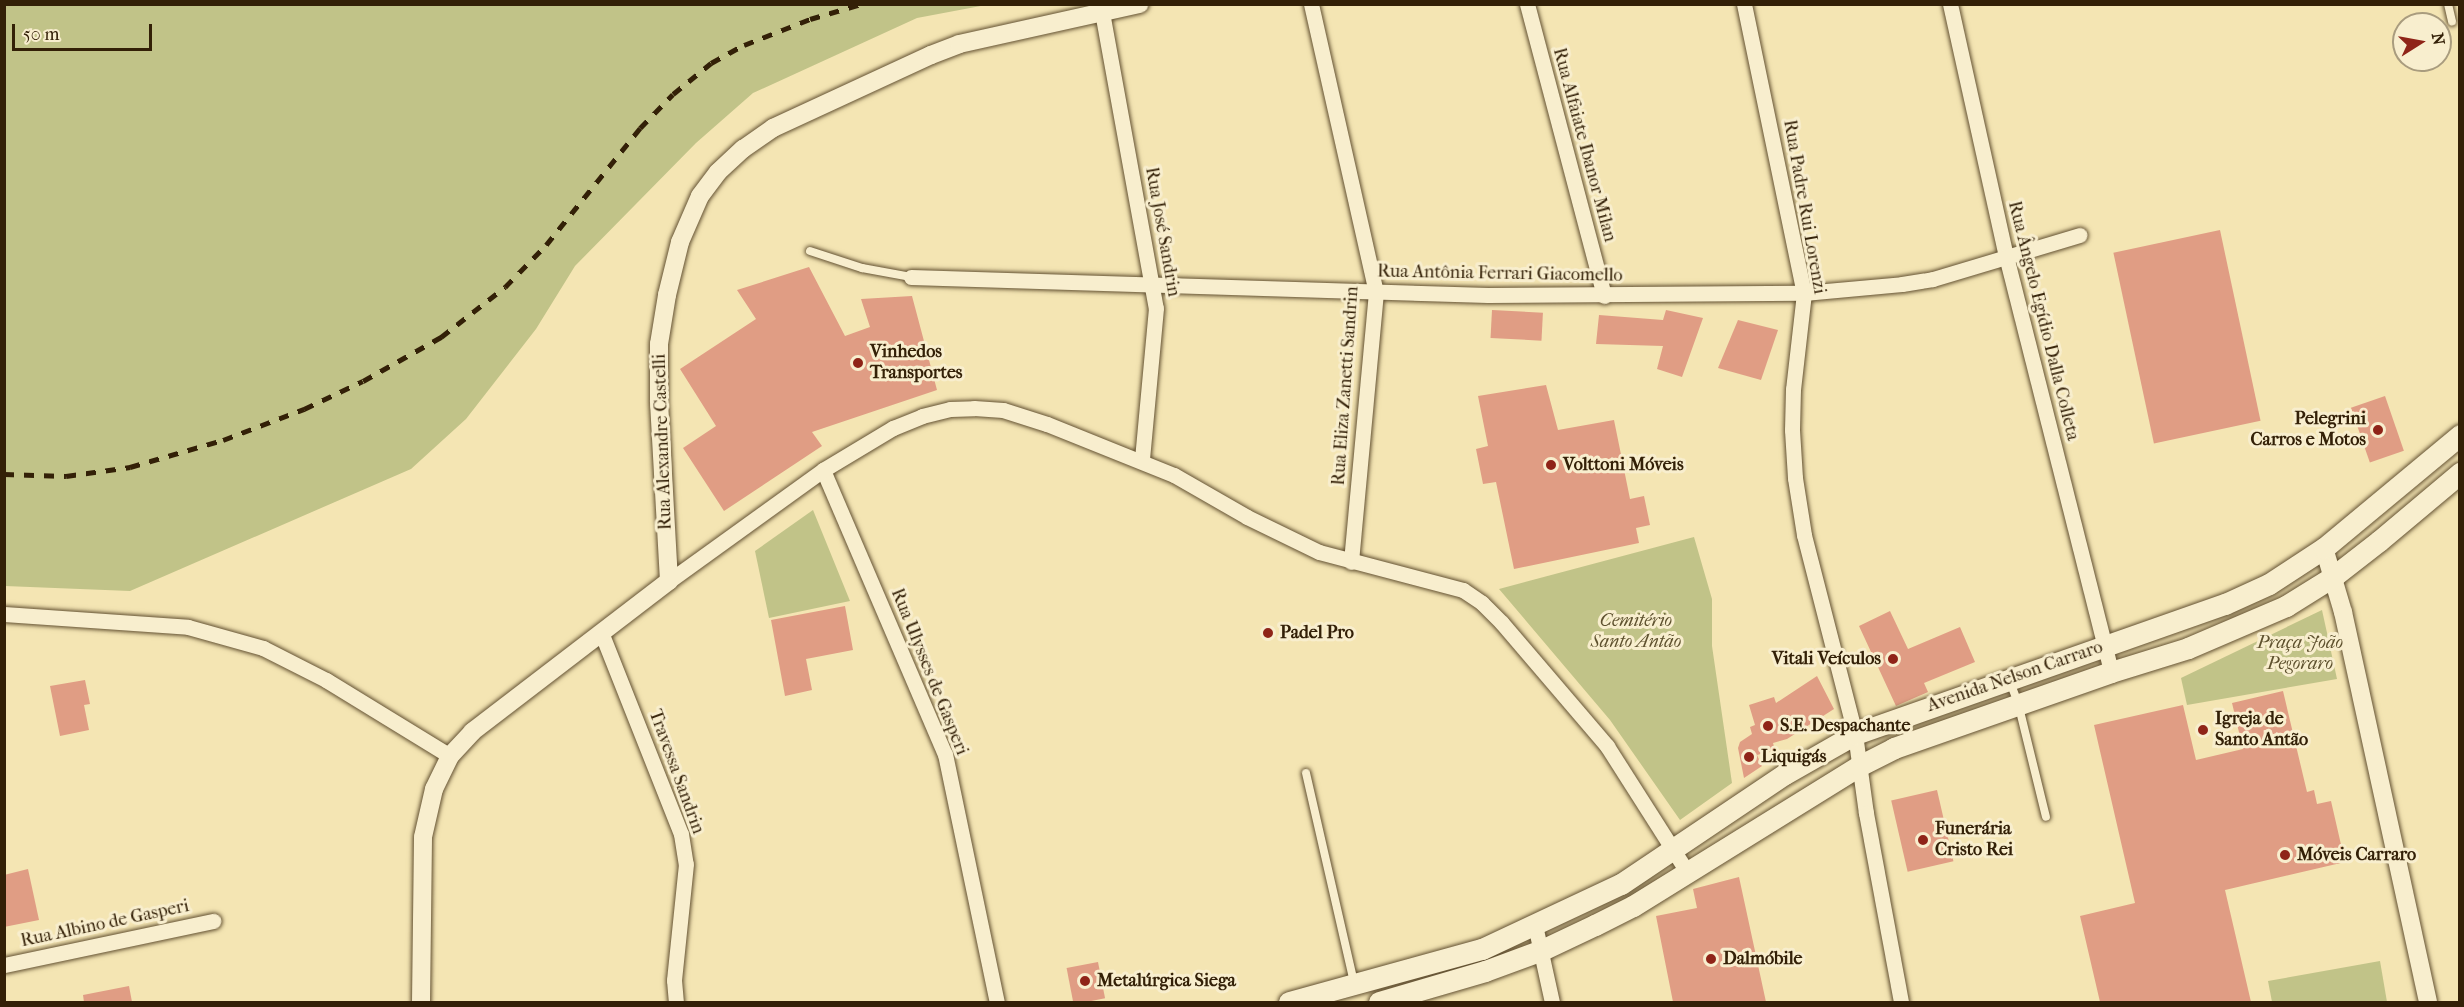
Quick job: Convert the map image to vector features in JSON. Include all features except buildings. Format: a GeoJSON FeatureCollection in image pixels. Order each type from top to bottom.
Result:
{"type":"FeatureCollection","features":[{"type":"Feature","properties":{"kind":"main road","name":"Avenida Nelson Carraro"},"geometry":{"type":"LineString","coordinates":[[1296,1002],[1482,949],[1621,884],[1785,774],[1855,734],[2225,604],[2269,584],[2324,549],[2457,444]]}},
{"type":"Feature","properties":{"kind":"main road","name":"Avenida Nelson Carraro"},"geometry":{"type":"LineString","coordinates":[[1379,1002],[1485,972],[1542,950],[1633,906],[1859,766],[1894,748],[2018,703],[2188,648],[2286,606],[2334,576],[2460,473]]}},
{"type":"Feature","properties":{"kind":"main road"},"geometry":{"type":"LineString","coordinates":[[2225,604],[2238,627]]}},
{"type":"Feature","properties":{"kind":"main road"},"geometry":{"type":"LineString","coordinates":[[1621,884],[1633,906]]}},
{"type":"Feature","properties":{"kind":"main road"},"geometry":{"type":"LineString","coordinates":[[1405,971],[1415,992]]}},
{"type":"Feature","properties":{"kind":"street","name":"Rua Alexandre Castelli"},"geometry":{"type":"LineString","coordinates":[[669,581],[659,400],[659,344],[667,295],[680,242],[700,196],[718,172],[773,128],[959,44],[1140,4]]}},
{"type":"Feature","properties":{"kind":"street","name":"Rua Eliza Zanetti Sandrin"},"geometry":{"type":"LineString","coordinates":[[1311,4],[1376,292],[1351,562]]}},
{"type":"Feature","properties":{"kind":"street","name":"Rua Alfaiate Ibanor Milan"},"geometry":{"type":"LineString","coordinates":[[1527,4],[1604,296]]}},
{"type":"Feature","properties":{"kind":"street","name":"Rua Padre Rui Lorenzi"},"geometry":{"type":"LineString","coordinates":[[1744,4],[1804,293],[1793,389],[1792,430],[1795,478],[1807,547],[1855,734],[1901,1002]]}},
{"type":"Feature","properties":{"kind":"street","name":"Rua Ângelo Egídio Dalla Colleta"},"geometry":{"type":"LineString","coordinates":[[1950,4],[2006,256],[2111,672]]}},
{"type":"Feature","properties":{"kind":"street","name":"Rua José Sandrin"},"geometry":{"type":"LineString","coordinates":[[1102,12],[1154,284],[1156,308],[1142,460]]}},
{"type":"Feature","properties":{"kind":"street","name":"Rua Antônia Ferrari Giacomello"},"geometry":{"type":"LineString","coordinates":[[911,277],[1376,292],[1604,296],[1804,293],[1933,279],[2080,235]]}},
{"type":"Feature","properties":{"kind":"street"},"geometry":{"type":"LineString","coordinates":[[420,1002],[423,837],[434,789],[450,756],[472,732],[601,632],[823,470],[893,428],[922,416],[950,409],[974,408],[1003,411],[1047,424],[1142,460],[1174,475],[1319,552],[1351,562],[1444,583],[1463,590],[1482,603],[1607,746],[1688,873]]}},
{"type":"Feature","properties":{"kind":"street","name":"Rua Ulysses de Gasperi"},"geometry":{"type":"LineString","coordinates":[[823,470],[945,754],[997,1002]]}},
{"type":"Feature","properties":{"kind":"street"},"geometry":{"type":"LineString","coordinates":[[2324,549],[2334,576],[2428,1002]]}},
{"type":"Feature","properties":{"kind":"street"},"geometry":{"type":"LineString","coordinates":[[4,614],[188,627],[263,648],[326,680],[450,756]]}},
{"type":"Feature","properties":{"kind":"street","name":"Travessa Sandrin"},"geometry":{"type":"LineString","coordinates":[[601,632],[681,834],[686,864],[675,969],[676,1002]]}},
{"type":"Feature","properties":{"kind":"street","name":"Rua Albino de Gasperi"},"geometry":{"type":"LineString","coordinates":[[4,965],[213,921]]}},
{"type":"Feature","properties":{"kind":"street"},"geometry":{"type":"LineString","coordinates":[[1535,925],[1552,1002]]}},
{"type":"Feature","properties":{"kind":"lane"},"geometry":{"type":"LineString","coordinates":[[810,251],[862,268],[911,277]]}},
{"type":"Feature","properties":{"kind":"lane"},"geometry":{"type":"LineString","coordinates":[[2009,680],[2018,703],[2046,817]]}},
{"type":"Feature","properties":{"kind":"lane"},"geometry":{"type":"LineString","coordinates":[[1306,773],[1354,985]]}},
{"type":"Feature","properties":{"kind":"green space"},"geometry":{"type":"Polygon","coordinates":[[[5,4],[986,5],[917,18],[753,93],[696,143],[575,266],[536,329],[466,419],[411,469],[130,591],[5,586],[5,4]]]}},
{"type":"Feature","properties":{"kind":"green space"},"geometry":{"type":"Polygon","coordinates":[[[813,510],[850,601],[769,618],[755,551],[813,510]]]}},
{"type":"Feature","properties":{"kind":"green space","name":"Cemitério Santo Antão"},"geometry":{"type":"Polygon","coordinates":[[[1694,537],[1712,599],[1712,646],[1732,783],[1680,820],[1610,720],[1499,589],[1694,537]]]}},
{"type":"Feature","properties":{"kind":"green space","name":"Praça João Pegoraro"},"geometry":{"type":"Polygon","coordinates":[[[2322,610],[2337,679],[2187,705],[2181,678],[2322,610]]]}},
{"type":"Feature","properties":{"kind":"green space"},"geometry":{"type":"Polygon","coordinates":[[[2380,961],[2387,1002],[2272,1002],[2268,981],[2380,961]]]}},
{"type":"Feature","properties":{"kind":"railway"},"geometry":{"type":"LineString","coordinates":[[4,474],[66,476],[130,467],[223,440],[304,409],[363,381],[441,337],[505,287],[546,245],[640,128],[673,94],[711,63],[744,45],[810,19],[861,4]]}},
{"type":"Feature","properties":{"kind":"place","name":"Vinhedos Transportes"},"geometry":{"type":"Point","coordinates":[858,363]}},
{"type":"Feature","properties":{"kind":"place","name":"Pelegrini Carros e Motos"},"geometry":{"type":"Point","coordinates":[2378,430]}},
{"type":"Feature","properties":{"kind":"place","name":"Volttoni Móveis"},"geometry":{"type":"Point","coordinates":[1551,465]}},
{"type":"Feature","properties":{"kind":"place","name":"Padel Pro"},"geometry":{"type":"Point","coordinates":[1268,633]}},
{"type":"Feature","properties":{"kind":"place","name":"Vitali Veículos"},"geometry":{"type":"Point","coordinates":[1893,659]}},
{"type":"Feature","properties":{"kind":"place","name":"S.E. Despachante"},"geometry":{"type":"Point","coordinates":[1768,726]}},
{"type":"Feature","properties":{"kind":"place","name":"Igreja de Santo Antão"},"geometry":{"type":"Point","coordinates":[2203,730]}},
{"type":"Feature","properties":{"kind":"place","name":"Liquigás"},"geometry":{"type":"Point","coordinates":[1749,757]}},
{"type":"Feature","properties":{"kind":"place","name":"Funerária Cristo Rei"},"geometry":{"type":"Point","coordinates":[1923,840]}},
{"type":"Feature","properties":{"kind":"place","name":"Móveis Carraro"},"geometry":{"type":"Point","coordinates":[2285,855]}},
{"type":"Feature","properties":{"kind":"place","name":"Dalmóbile"},"geometry":{"type":"Point","coordinates":[1711,959]}},
{"type":"Feature","properties":{"kind":"place","name":"Metalúrgica Siega"},"geometry":{"type":"Point","coordinates":[1085,981]}}]}
